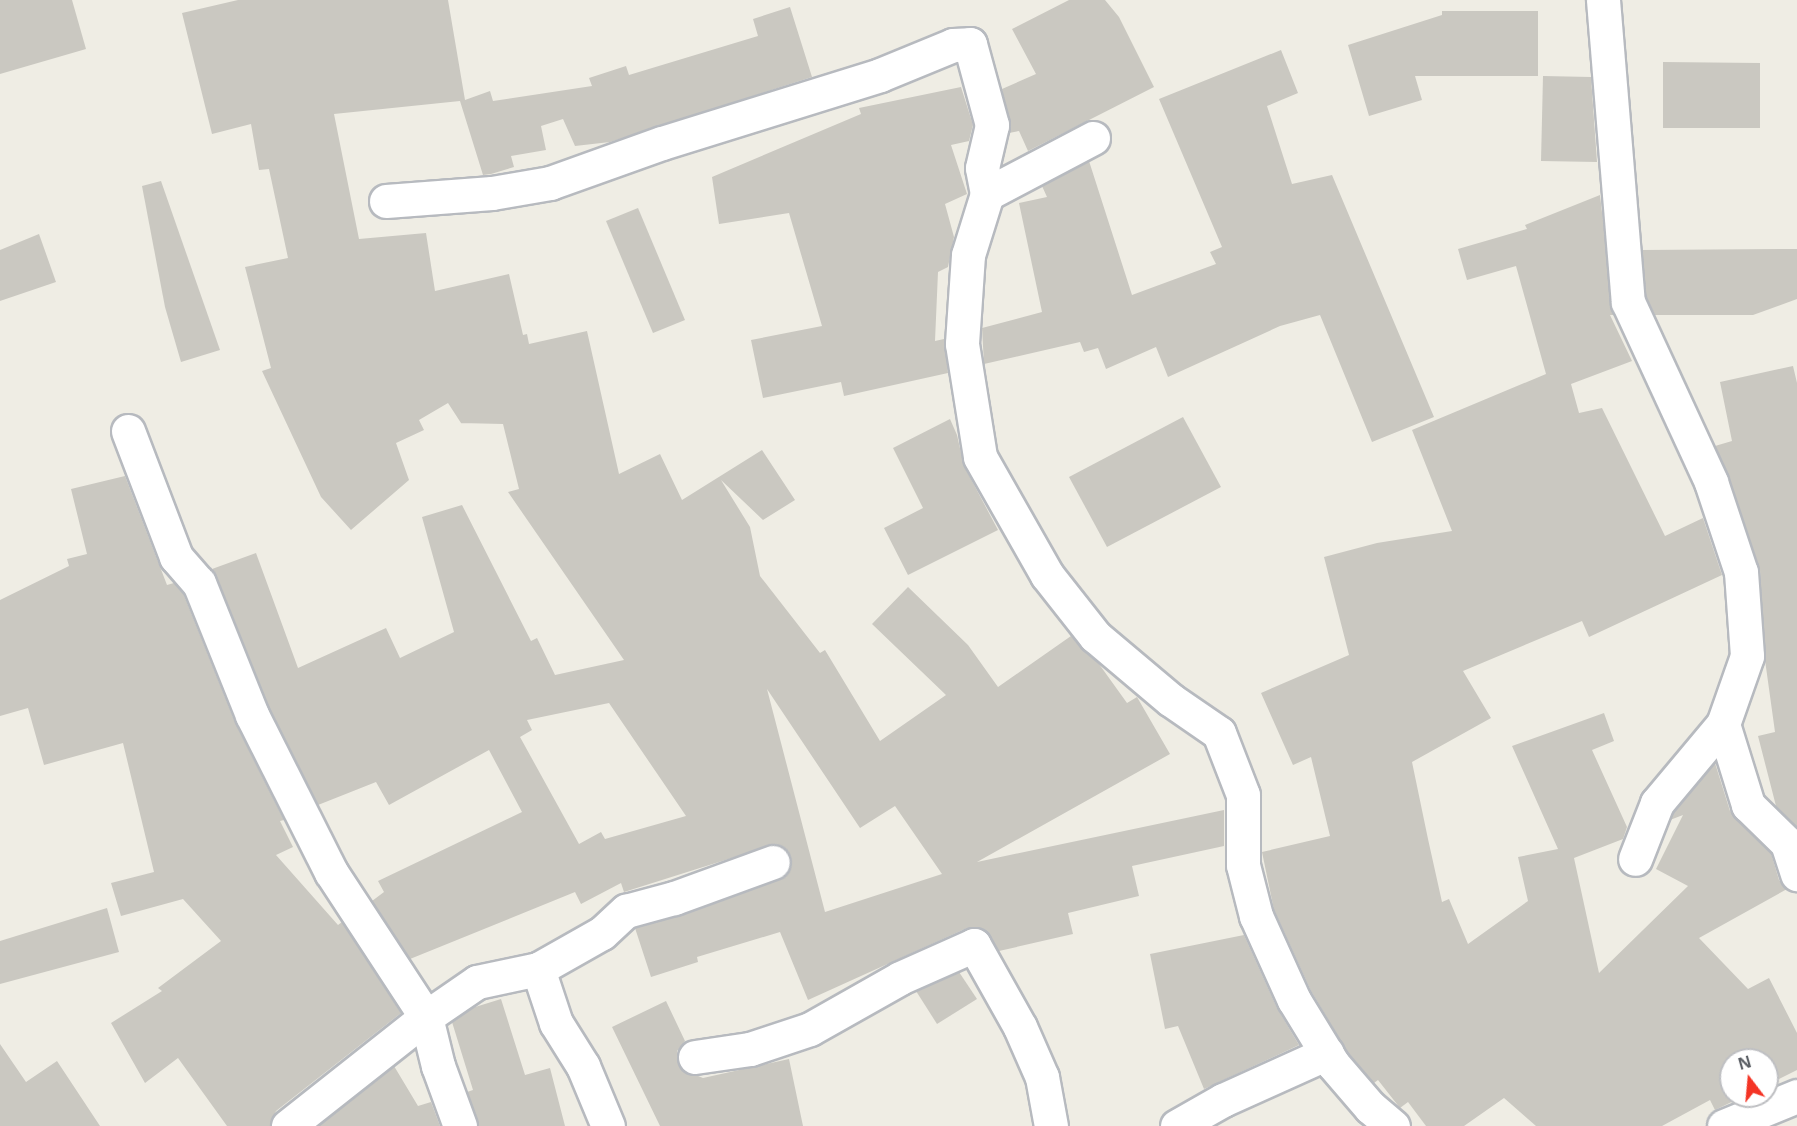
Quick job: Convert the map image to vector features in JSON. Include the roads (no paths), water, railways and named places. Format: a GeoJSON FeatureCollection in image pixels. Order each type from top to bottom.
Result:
{"type":"FeatureCollection","features":[{"type":"Feature","properties":{"kind":"street"},"geometry":{"type":"LineString","coordinates":[[1604,0],[1629,302],[1711,482],[1741,572],[1748,656],[1723,724],[1657,803],[1635,859]]}},
{"type":"Feature","properties":{"kind":"street"},"geometry":{"type":"LineString","coordinates":[[386,201],[492,193],[550,183],[662,143],[880,75],[953,45],[970,44],[992,125],[982,168],[987,194],[968,255],[962,333],[980,457],[1047,575],[1095,636],[1171,700],[1219,733],[1243,795],[1243,865],[1256,916],[1294,1000],[1327,1053],[1370,1107],[1393,1126]]}},
{"type":"Feature","properties":{"kind":"street"},"geometry":{"type":"LineString","coordinates":[[987,194],[1093,138]]}},
{"type":"Feature","properties":{"kind":"street"},"geometry":{"type":"LineString","coordinates":[[128,431],[176,558],[199,583],[252,715],[331,872],[426,1017],[438,1066],[460,1126]]}},
{"type":"Feature","properties":{"kind":"street"},"geometry":{"type":"LineString","coordinates":[[1723,724],[1748,805],[1787,843],[1797,874]]}},
{"type":"Feature","properties":{"kind":"street"},"geometry":{"type":"LineString","coordinates":[[288,1126],[426,1017],[477,982],[538,969],[602,933],[626,911],[674,898],[773,862]]}},
{"type":"Feature","properties":{"kind":"street"},"geometry":{"type":"LineString","coordinates":[[695,1057],[750,1049],[810,1029],[900,978],[974,945],[1020,1027],[1042,1077],[1051,1126]]}},
{"type":"Feature","properties":{"kind":"street"},"geometry":{"type":"LineString","coordinates":[[538,969],[556,1023],[583,1066],[608,1126]]}},
{"type":"Feature","properties":{"kind":"street"},"geometry":{"type":"LineString","coordinates":[[1177,1126],[1223,1100],[1327,1053]]}},
{"type":"Feature","properties":{"kind":"street"},"geometry":{"type":"LineString","coordinates":[[1724,1126],[1797,1096]]}}]}
